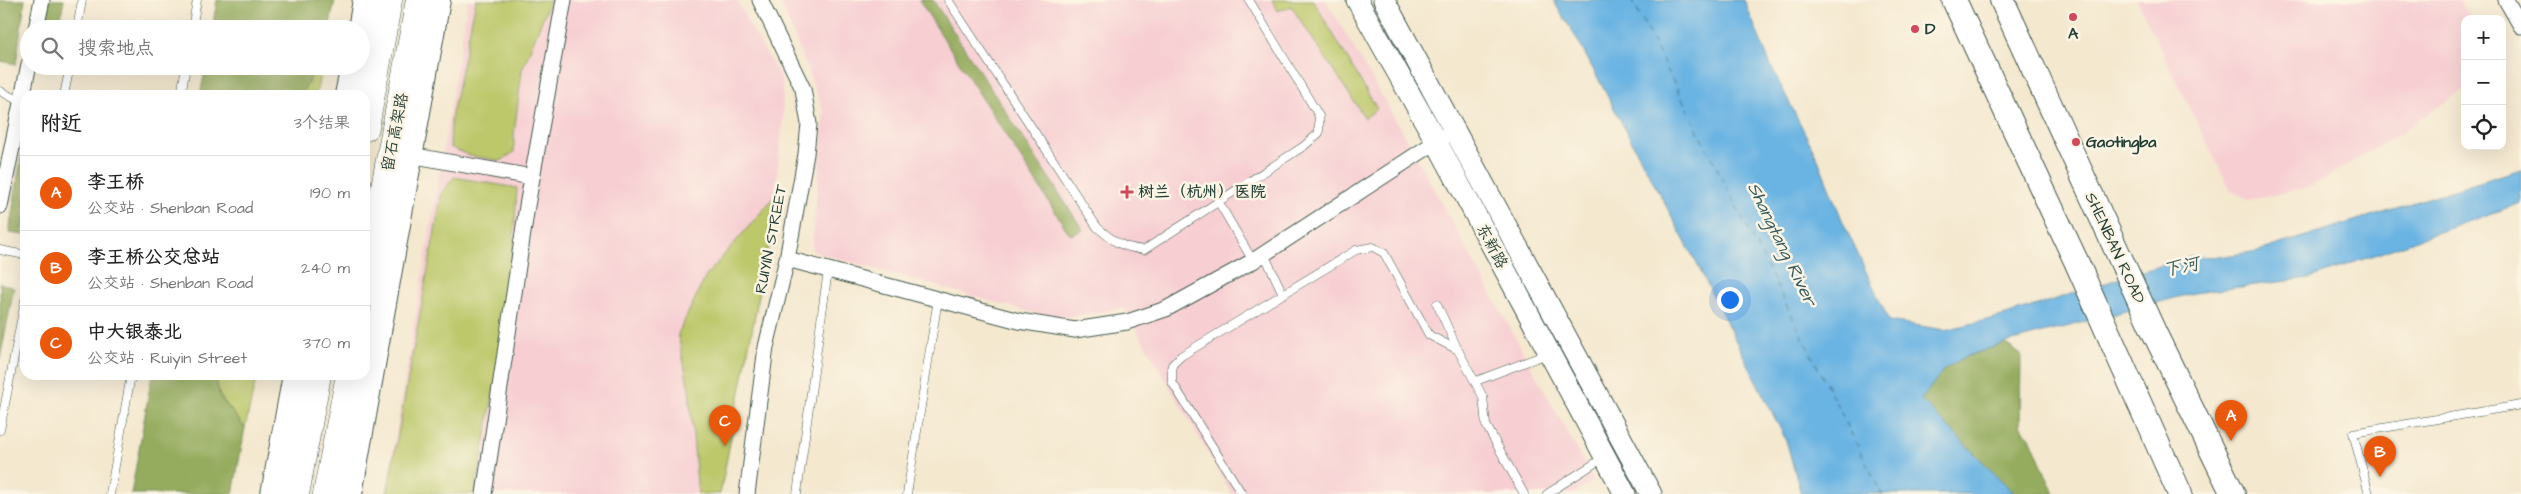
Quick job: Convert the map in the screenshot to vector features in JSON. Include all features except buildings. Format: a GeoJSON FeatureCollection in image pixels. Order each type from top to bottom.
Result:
{"type":"FeatureCollection","features":[{"type":"Feature","properties":{"kind":"highway","name":"留石高架路"},"geometry":{"type":"LineString","coordinates":[[370,99],[388,0]]}},
{"type":"Feature","properties":{"kind":"highway","name":"留石高架路"},"geometry":{"type":"LineString","coordinates":[[370,267],[420,0]]}},
{"type":"Feature","properties":{"kind":"highway"},"geometry":{"type":"LineString","coordinates":[[294,494],[316,380]]}},
{"type":"Feature","properties":{"kind":"highway"},"geometry":{"type":"LineString","coordinates":[[327,494],[349,380]]}},
{"type":"Feature","properties":{"kind":"main road"},"geometry":{"type":"LineString","coordinates":[[362,20],[365,0]]}},
{"type":"Feature","properties":{"kind":"main road"},"geometry":{"type":"LineString","coordinates":[[350,494],[438,0]]}},
{"type":"Feature","properties":{"kind":"main road","name":"东新路"},"geometry":{"type":"LineString","coordinates":[[1357,0],[1436,141],[1625,494]]}},
{"type":"Feature","properties":{"kind":"main road","name":"东新路"},"geometry":{"type":"LineString","coordinates":[[1384,0],[1456,130],[1651,494]]}},
{"type":"Feature","properties":{"kind":"main road"},"geometry":{"type":"LineString","coordinates":[[1954,0],[2076,262],[2180,494]]}},
{"type":"Feature","properties":{"kind":"main road","name":"SHENBAN ROAD"},"geometry":{"type":"LineString","coordinates":[[2002,0],[2154,332],[2232,494]]}},
{"type":"Feature","properties":{"kind":"main road"},"geometry":{"type":"LineString","coordinates":[[348,90],[351,75]]}},
{"type":"Feature","properties":{"kind":"main road"},"geometry":{"type":"LineString","coordinates":[[273,494],[295,380]]}},
{"type":"Feature","properties":{"kind":"street"},"geometry":{"type":"LineString","coordinates":[[38,20],[42,0]]}},
{"type":"Feature","properties":{"kind":"street"},"geometry":{"type":"LineString","coordinates":[[484,494],[532,177],[564,0]]}},
{"type":"Feature","properties":{"kind":"street","name":"RUIYIN STREET"},"geometry":{"type":"LineString","coordinates":[[746,494],[766,347],[787,259],[806,154],[809,124],[803,89],[760,0]]}},
{"type":"Feature","properties":{"kind":"street"},"geometry":{"type":"LineString","coordinates":[[2506,0],[2521,26]]}},
{"type":"Feature","properties":{"kind":"street"},"geometry":{"type":"LineString","coordinates":[[24,90],[27,75]]}},
{"type":"Feature","properties":{"kind":"street"},"geometry":{"type":"LineString","coordinates":[[0,206],[20,107]]}},
{"type":"Feature","properties":{"kind":"street"},"geometry":{"type":"LineString","coordinates":[[787,259],[1019,321],[1075,330],[1127,322],[1166,309],[1259,258],[1436,141],[1456,130]]}},
{"type":"Feature","properties":{"kind":"street"},"geometry":{"type":"LineString","coordinates":[[410,155],[532,177]]}},
{"type":"Feature","properties":{"kind":"lane"},"geometry":{"type":"LineString","coordinates":[[79,20],[82,0]]}},
{"type":"Feature","properties":{"kind":"lane"},"geometry":{"type":"LineString","coordinates":[[194,20],[197,0]]}},
{"type":"Feature","properties":{"kind":"lane"},"geometry":{"type":"LineString","coordinates":[[948,0],[1097,227],[1111,240],[1124,248],[1144,250],[1304,146],[1319,133],[1318,116],[1249,0]]}},
{"type":"Feature","properties":{"kind":"lane"},"geometry":{"type":"LineString","coordinates":[[65,90],[68,75]]}},
{"type":"Feature","properties":{"kind":"lane"},"geometry":{"type":"LineString","coordinates":[[181,90],[184,75]]}},
{"type":"Feature","properties":{"kind":"lane"},"geometry":{"type":"LineString","coordinates":[[0,92],[20,102]]}},
{"type":"Feature","properties":{"kind":"lane"},"geometry":{"type":"LineString","coordinates":[[1218,201],[1283,294]]}},
{"type":"Feature","properties":{"kind":"lane"},"geometry":{"type":"LineString","coordinates":[[1242,494],[1172,382],[1172,366],[1181,356],[1356,250],[1374,247],[1384,253],[1429,335],[1458,350]]}},
{"type":"Feature","properties":{"kind":"lane"},"geometry":{"type":"LineString","coordinates":[[0,250],[20,254]]}},
{"type":"Feature","properties":{"kind":"lane"},"geometry":{"type":"LineString","coordinates":[[797,494],[828,270]]}},
{"type":"Feature","properties":{"kind":"lane"},"geometry":{"type":"LineString","coordinates":[[907,494],[938,300]]}},
{"type":"Feature","properties":{"kind":"lane"},"geometry":{"type":"LineString","coordinates":[[1437,304],[1458,350],[1483,397],[1486,425],[1524,494]]}},
{"type":"Feature","properties":{"kind":"lane"},"geometry":{"type":"LineString","coordinates":[[0,430],[20,326]]}},
{"type":"Feature","properties":{"kind":"lane"},"geometry":{"type":"LineString","coordinates":[[1476,381],[1549,353]]}},
{"type":"Feature","properties":{"kind":"lane"},"geometry":{"type":"LineString","coordinates":[[110,494],[130,380]]}},
{"type":"Feature","properties":{"kind":"lane"},"geometry":{"type":"LineString","coordinates":[[2369,494],[2353,433],[2521,405]]}},
{"type":"Feature","properties":{"kind":"lane"},"geometry":{"type":"LineString","coordinates":[[1547,494],[1604,456]]}},
{"type":"Feature","properties":{"kind":"shaded area"},"geometry":{"type":"Polygon","coordinates":[[[468,0],[737,0],[747,21],[782,80],[783,117],[770,239],[720,494],[386,494],[468,0]]]}},
{"type":"Feature","properties":{"kind":"shaded area","name":"树兰（杭州）医院"},"geometry":{"type":"Polygon","coordinates":[[[780,0],[1326,0],[1403,133],[1594,481],[1573,494],[1232,494],[1124,308],[1054,319],[812,251],[824,112],[780,0]]]}},
{"type":"Feature","properties":{"kind":"shaded area"},"geometry":{"type":"Polygon","coordinates":[[[2137,0],[2460,0],[2469,15],[2461,15],[2461,92],[2389,140],[2310,187],[2250,200],[2230,190],[2137,0]]]}},
{"type":"Feature","properties":{"kind":"green space"},"geometry":{"type":"Polygon","coordinates":[[[0,0],[25,0],[22,20],[20,20],[16,64],[0,61],[0,0]]]}},
{"type":"Feature","properties":{"kind":"green space"},"geometry":{"type":"Polygon","coordinates":[[[49,0],[64,0],[60,20],[46,20],[49,0]]]}},
{"type":"Feature","properties":{"kind":"green space"},"geometry":{"type":"Polygon","coordinates":[[[217,0],[335,0],[331,20],[214,20],[217,0]]]}},
{"type":"Feature","properties":{"kind":"green space"},"geometry":{"type":"Polygon","coordinates":[[[476,0],[550,0],[522,70],[514,134],[514,152],[501,161],[468,155],[450,147],[451,119],[476,0]]]}},
{"type":"Feature","properties":{"kind":"green space"},"geometry":{"type":"Polygon","coordinates":[[[919,0],[933,0],[1083,230],[1070,235],[919,0]]]}},
{"type":"Feature","properties":{"kind":"green space"},"geometry":{"type":"Polygon","coordinates":[[[1272,0],[1313,0],[1377,109],[1365,118],[1291,6],[1278,11],[1272,0]]]}},
{"type":"Feature","properties":{"kind":"green space"},"geometry":{"type":"Polygon","coordinates":[[[204,75],[312,75],[304,90],[201,90],[204,75]]]}},
{"type":"Feature","properties":{"kind":"green space"},"geometry":{"type":"Polygon","coordinates":[[[312,75],[320,75],[317,90],[304,90],[312,75]]]}},
{"type":"Feature","properties":{"kind":"green space"},"geometry":{"type":"Polygon","coordinates":[[[20,164],[20,235],[9,233],[20,164]]]}},
{"type":"Feature","properties":{"kind":"green space"},"geometry":{"type":"Polygon","coordinates":[[[454,177],[517,188],[510,302],[475,494],[387,494],[442,192],[454,177]]]}},
{"type":"Feature","properties":{"kind":"green space"},"geometry":{"type":"Polygon","coordinates":[[[774,197],[770,239],[720,494],[698,494],[689,389],[678,334],[706,276],[774,197]]]}},
{"type":"Feature","properties":{"kind":"green space"},"geometry":{"type":"Polygon","coordinates":[[[0,283],[14,288],[0,359],[0,283]]]}},
{"type":"Feature","properties":{"kind":"green space"},"geometry":{"type":"Polygon","coordinates":[[[2005,343],[2021,355],[2020,425],[2031,439],[2054,494],[2015,494],[1921,400],[1943,369],[1965,357],[2005,343]]]}},
{"type":"Feature","properties":{"kind":"green space"},"geometry":{"type":"Polygon","coordinates":[[[151,380],[216,380],[220,397],[245,428],[233,494],[131,494],[151,380]]]}},
{"type":"Feature","properties":{"kind":"green space"},"geometry":{"type":"Polygon","coordinates":[[[216,380],[256,380],[245,428],[220,396],[216,380]]]}},
{"type":"Feature","properties":{"kind":"water"},"geometry":{"type":"Polygon","coordinates":[[[1553,0],[1744,0],[1771,66],[1817,157],[1843,222],[1889,321],[1945,330],[2003,316],[2190,256],[2218,257],[2258,251],[2521,169],[2521,203],[2310,278],[2194,293],[2005,343],[1965,357],[1944,369],[1921,400],[2015,494],[1801,494],[1786,440],[1697,264],[1577,39],[1553,0]]]}},
{"type":"Feature","properties":{"kind":"ferry route"},"geometry":{"type":"LineString","coordinates":[[1632,0],[1882,494]]}},
{"type":"Feature","properties":{"kind":"place","name":"A"},"geometry":{"type":"Point","coordinates":[2073,17]}},
{"type":"Feature","properties":{"kind":"place","name":"D"},"geometry":{"type":"Point","coordinates":[1915,29]}},
{"type":"Feature","properties":{"kind":"place","name":"Gaotingba"},"geometry":{"type":"Point","coordinates":[2076,142]}},
{"type":"Feature","properties":{"kind":"place","name":"树兰（杭州）医院"},"geometry":{"type":"Point","coordinates":[1127,192]}},
{"type":"Feature","properties":{"kind":"place","name":"李王桥"},"geometry":{"type":"Point","coordinates":[2231,441]}},
{"type":"Feature","properties":{"kind":"place","name":"中大银泰北"},"geometry":{"type":"Point","coordinates":[725,446]}},
{"type":"Feature","properties":{"kind":"place","name":"李王桥公交总站"},"geometry":{"type":"Point","coordinates":[2380,477]}},
{"type":"Feature","properties":{"kind":"water label","name":"Shangtang River"},"geometry":{"type":"Point","coordinates":[1782,244]}},
{"type":"Feature","properties":{"kind":"water label","name":"下河"},"geometry":{"type":"Point","coordinates":[2181,267]}}]}
